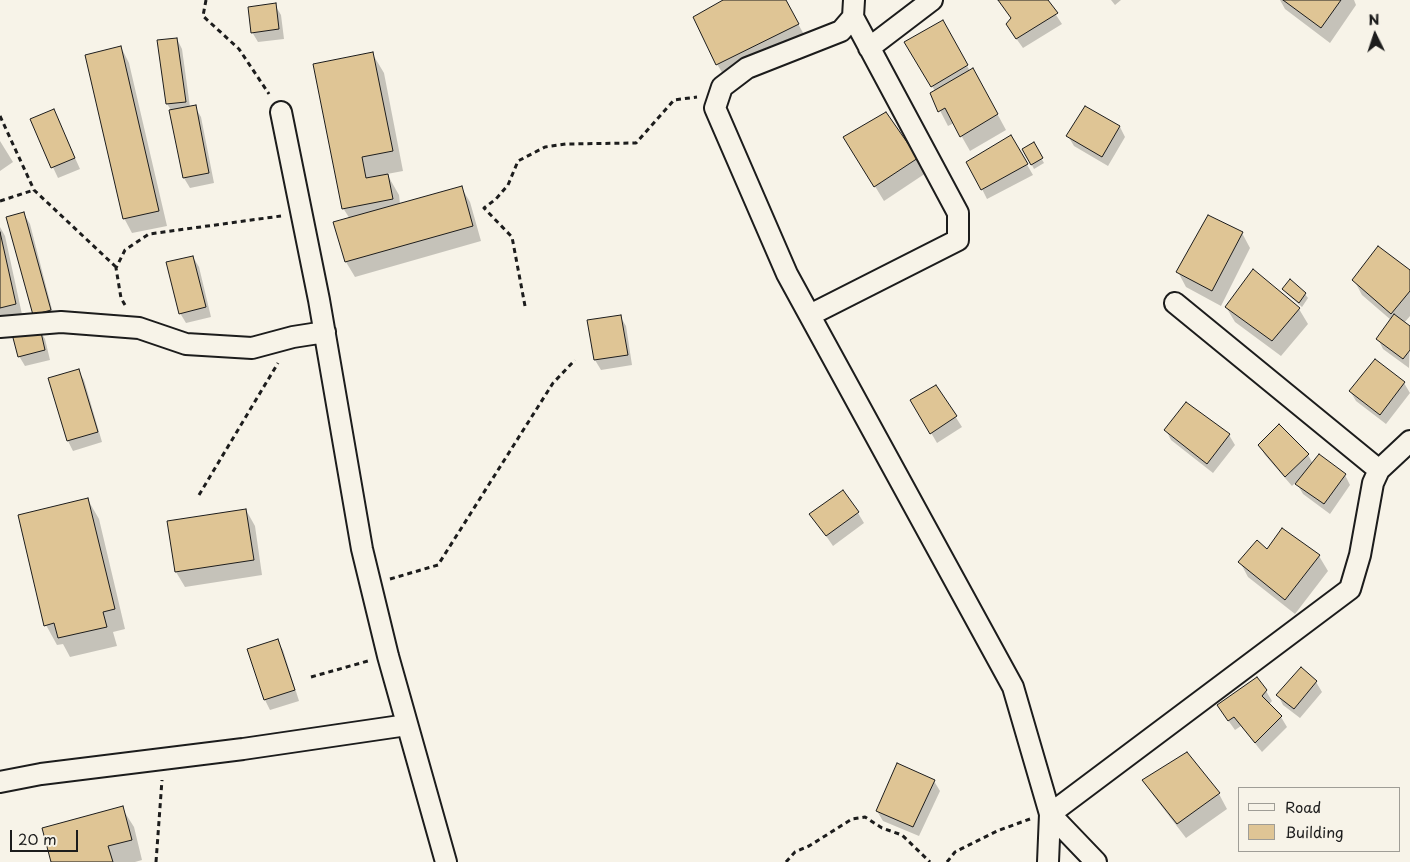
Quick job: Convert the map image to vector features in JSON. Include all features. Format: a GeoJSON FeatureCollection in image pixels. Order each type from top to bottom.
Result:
{"type":"FeatureCollection","features":[{"type":"Feature","properties":{"kind":"street"},"geometry":{"type":"LineString","coordinates":[[869,48],[932,0]]}},
{"type":"Feature","properties":{"kind":"street"},"geometry":{"type":"LineString","coordinates":[[810,315],[958,240],[958,213],[869,48],[853,8]]}},
{"type":"Feature","properties":{"kind":"street"},"geometry":{"type":"LineString","coordinates":[[853,8],[841,31],[747,68],[722,87],[715,108],[787,274],[1013,687],[1050,814],[1048,862]]}},
{"type":"Feature","properties":{"kind":"street"},"geometry":{"type":"LineString","coordinates":[[281,112],[325,332],[370,585],[446,862]]}},
{"type":"Feature","properties":{"kind":"street"},"geometry":{"type":"LineString","coordinates":[[1175,303],[1379,470]]}},
{"type":"Feature","properties":{"kind":"street"},"geometry":{"type":"LineString","coordinates":[[0,327],[61,322],[140,328],[186,344],[252,348],[293,337],[325,332]]}},
{"type":"Feature","properties":{"kind":"street"},"geometry":{"type":"LineString","coordinates":[[1050,814],[1350,589],[1360,555],[1374,483],[1379,470],[1410,441]]}},
{"type":"Feature","properties":{"kind":"street"},"geometry":{"type":"LineString","coordinates":[[0,782],[41,774],[243,749],[407,725]]}},
{"type":"Feature","properties":{"kind":"street"},"geometry":{"type":"LineString","coordinates":[[1050,814],[1096,862]]}},
{"type":"Feature","properties":{"kind":"path"},"geometry":{"type":"LineString","coordinates":[[206,0],[203,16],[239,49],[281,112]]}},
{"type":"Feature","properties":{"kind":"path"},"geometry":{"type":"LineString","coordinates":[[525,306],[512,238],[484,208],[508,185],[518,161],[545,147],[566,144],[636,143],[674,100],[698,97],[715,108]]}},
{"type":"Feature","properties":{"kind":"path"},"geometry":{"type":"LineString","coordinates":[[0,116],[34,190],[116,268]]}},
{"type":"Feature","properties":{"kind":"path"},"geometry":{"type":"LineString","coordinates":[[0,200],[34,190]]}},
{"type":"Feature","properties":{"kind":"path"},"geometry":{"type":"LineString","coordinates":[[140,328],[121,298],[116,268],[125,250],[149,234],[301,213]]}},
{"type":"Feature","properties":{"kind":"path"},"geometry":{"type":"LineString","coordinates":[[198,495],[293,337]]}},
{"type":"Feature","properties":{"kind":"path"},"geometry":{"type":"LineString","coordinates":[[370,585],[438,565],[553,383],[574,360]]}},
{"type":"Feature","properties":{"kind":"path"},"geometry":{"type":"LineString","coordinates":[[311,677],[388,656]]}},
{"type":"Feature","properties":{"kind":"path"},"geometry":{"type":"LineString","coordinates":[[156,862],[164,758]]}},
{"type":"Feature","properties":{"kind":"path"},"geometry":{"type":"LineString","coordinates":[[947,862],[955,852],[997,831],[1023,821],[1050,814]]}},
{"type":"Feature","properties":{"kind":"path"},"geometry":{"type":"LineString","coordinates":[[786,862],[795,852],[809,846],[852,819],[865,817],[882,828],[902,835],[930,862]]}},
{"type":"Feature","properties":{"kind":"building"},"geometry":{"type":"Polygon","coordinates":[[[723,0],[786,0],[799,24],[716,65],[693,17],[723,0]]]}},
{"type":"Feature","properties":{"kind":"building"},"geometry":{"type":"Polygon","coordinates":[[[998,0],[1048,0],[1058,13],[1016,39],[1006,24],[1011,18],[998,0]]]}},
{"type":"Feature","properties":{"kind":"building"},"geometry":{"type":"Polygon","coordinates":[[[1283,0],[1341,0],[1321,28],[1283,0]]]}},
{"type":"Feature","properties":{"kind":"building"},"geometry":{"type":"Polygon","coordinates":[[[276,3],[279,29],[251,33],[248,7],[276,3]]]}},
{"type":"Feature","properties":{"kind":"building"},"geometry":{"type":"Polygon","coordinates":[[[943,20],[968,65],[931,87],[904,42],[943,20]]]}},
{"type":"Feature","properties":{"kind":"building"},"geometry":{"type":"Polygon","coordinates":[[[177,38],[186,102],[166,104],[157,40],[177,38]]]}},
{"type":"Feature","properties":{"kind":"building"},"geometry":{"type":"Polygon","coordinates":[[[121,46],[159,211],[123,219],[85,55],[121,46]]]}},
{"type":"Feature","properties":{"kind":"building"},"geometry":{"type":"Polygon","coordinates":[[[373,52],[393,151],[362,157],[366,178],[388,174],[393,199],[342,209],[313,64],[373,52]]]}},
{"type":"Feature","properties":{"kind":"building"},"geometry":{"type":"Polygon","coordinates":[[[973,68],[998,114],[960,137],[945,108],[938,112],[930,93],[973,68]]]}},
{"type":"Feature","properties":{"kind":"building"},"geometry":{"type":"Polygon","coordinates":[[[196,105],[209,173],[183,178],[169,110],[196,105]]]}},
{"type":"Feature","properties":{"kind":"building"},"geometry":{"type":"Polygon","coordinates":[[[1085,106],[1120,126],[1102,157],[1066,136],[1085,106]]]}},
{"type":"Feature","properties":{"kind":"building"},"geometry":{"type":"Polygon","coordinates":[[[54,109],[75,158],[51,168],[30,119],[54,109]]]}},
{"type":"Feature","properties":{"kind":"building"},"geometry":{"type":"Polygon","coordinates":[[[886,112],[918,158],[874,187],[843,137],[886,112]]]}},
{"type":"Feature","properties":{"kind":"building"},"geometry":{"type":"Polygon","coordinates":[[[1011,135],[1028,164],[981,190],[966,162],[1011,135]]]}},
{"type":"Feature","properties":{"kind":"building"},"geometry":{"type":"Polygon","coordinates":[[[1034,142],[1043,158],[1031,165],[1022,149],[1034,142]]]}},
{"type":"Feature","properties":{"kind":"building"},"geometry":{"type":"Polygon","coordinates":[[[462,186],[473,226],[345,262],[333,222],[462,186]]]}},
{"type":"Feature","properties":{"kind":"building"},"geometry":{"type":"Polygon","coordinates":[[[24,212],[51,310],[33,315],[6,217],[24,212]]]}},
{"type":"Feature","properties":{"kind":"building"},"geometry":{"type":"Polygon","coordinates":[[[1208,215],[1243,232],[1212,291],[1176,272],[1208,215]]]}},
{"type":"Feature","properties":{"kind":"building"},"geometry":{"type":"Polygon","coordinates":[[[0,232],[16,304],[0,308],[0,232]]]}},
{"type":"Feature","properties":{"kind":"building"},"geometry":{"type":"Polygon","coordinates":[[[1378,246],[1410,270],[1410,291],[1391,314],[1352,280],[1378,246]]]}},
{"type":"Feature","properties":{"kind":"building"},"geometry":{"type":"Polygon","coordinates":[[[193,256],[206,307],[179,314],[166,262],[193,256]]]}},
{"type":"Feature","properties":{"kind":"building"},"geometry":{"type":"Polygon","coordinates":[[[1253,269],[1300,308],[1272,341],[1225,307],[1253,269]]]}},
{"type":"Feature","properties":{"kind":"building"},"geometry":{"type":"Polygon","coordinates":[[[1290,279],[1306,293],[1299,303],[1282,289],[1290,279]]]}},
{"type":"Feature","properties":{"kind":"building"},"geometry":{"type":"Polygon","coordinates":[[[1394,314],[1410,326],[1410,350],[1403,359],[1376,339],[1394,314]]]}},
{"type":"Feature","properties":{"kind":"building"},"geometry":{"type":"Polygon","coordinates":[[[621,315],[628,355],[594,360],[587,320],[621,315]]]}},
{"type":"Feature","properties":{"kind":"building"},"geometry":{"type":"Polygon","coordinates":[[[40,328],[45,350],[18,357],[12,334],[40,328]]]}},
{"type":"Feature","properties":{"kind":"building"},"geometry":{"type":"Polygon","coordinates":[[[1375,359],[1405,382],[1380,415],[1349,391],[1375,359]]]}},
{"type":"Feature","properties":{"kind":"building"},"geometry":{"type":"Polygon","coordinates":[[[79,369],[98,432],[67,441],[48,378],[79,369]]]}},
{"type":"Feature","properties":{"kind":"building"},"geometry":{"type":"Polygon","coordinates":[[[936,385],[957,416],[930,434],[910,400],[936,385]]]}},
{"type":"Feature","properties":{"kind":"building"},"geometry":{"type":"Polygon","coordinates":[[[1186,402],[1230,434],[1207,464],[1164,430],[1186,402]]]}},
{"type":"Feature","properties":{"kind":"building"},"geometry":{"type":"Polygon","coordinates":[[[1279,424],[1309,454],[1285,477],[1258,445],[1279,424]]]}},
{"type":"Feature","properties":{"kind":"building"},"geometry":{"type":"Polygon","coordinates":[[[1319,454],[1346,474],[1324,504],[1295,484],[1319,454]]]}},
{"type":"Feature","properties":{"kind":"building"},"geometry":{"type":"Polygon","coordinates":[[[843,490],[859,512],[826,536],[809,514],[843,490]]]}},
{"type":"Feature","properties":{"kind":"building"},"geometry":{"type":"Polygon","coordinates":[[[88,498],[115,609],[103,612],[107,627],[58,638],[54,623],[44,626],[18,515],[88,498]]]}},
{"type":"Feature","properties":{"kind":"building"},"geometry":{"type":"Polygon","coordinates":[[[246,509],[254,560],[175,572],[167,521],[246,509]]]}},
{"type":"Feature","properties":{"kind":"building"},"geometry":{"type":"Polygon","coordinates":[[[1282,528],[1320,555],[1285,600],[1238,562],[1257,540],[1267,549],[1282,528]]]}},
{"type":"Feature","properties":{"kind":"building"},"geometry":{"type":"Polygon","coordinates":[[[278,639],[295,690],[264,700],[247,649],[278,639]]]}},
{"type":"Feature","properties":{"kind":"building"},"geometry":{"type":"Polygon","coordinates":[[[1301,667],[1317,681],[1294,709],[1276,695],[1301,667]]]}},
{"type":"Feature","properties":{"kind":"building"},"geometry":{"type":"Polygon","coordinates":[[[1257,677],[1267,690],[1262,696],[1282,716],[1255,743],[1234,717],[1228,721],[1217,705],[1257,677]]]}},
{"type":"Feature","properties":{"kind":"building"},"geometry":{"type":"Polygon","coordinates":[[[1187,752],[1220,793],[1177,824],[1142,780],[1187,752]]]}},
{"type":"Feature","properties":{"kind":"building"},"geometry":{"type":"Polygon","coordinates":[[[897,763],[935,780],[913,827],[876,811],[897,763]]]}},
{"type":"Feature","properties":{"kind":"building"},"geometry":{"type":"Polygon","coordinates":[[[123,806],[132,840],[108,846],[113,862],[51,862],[42,828],[123,806]]]}}]}
